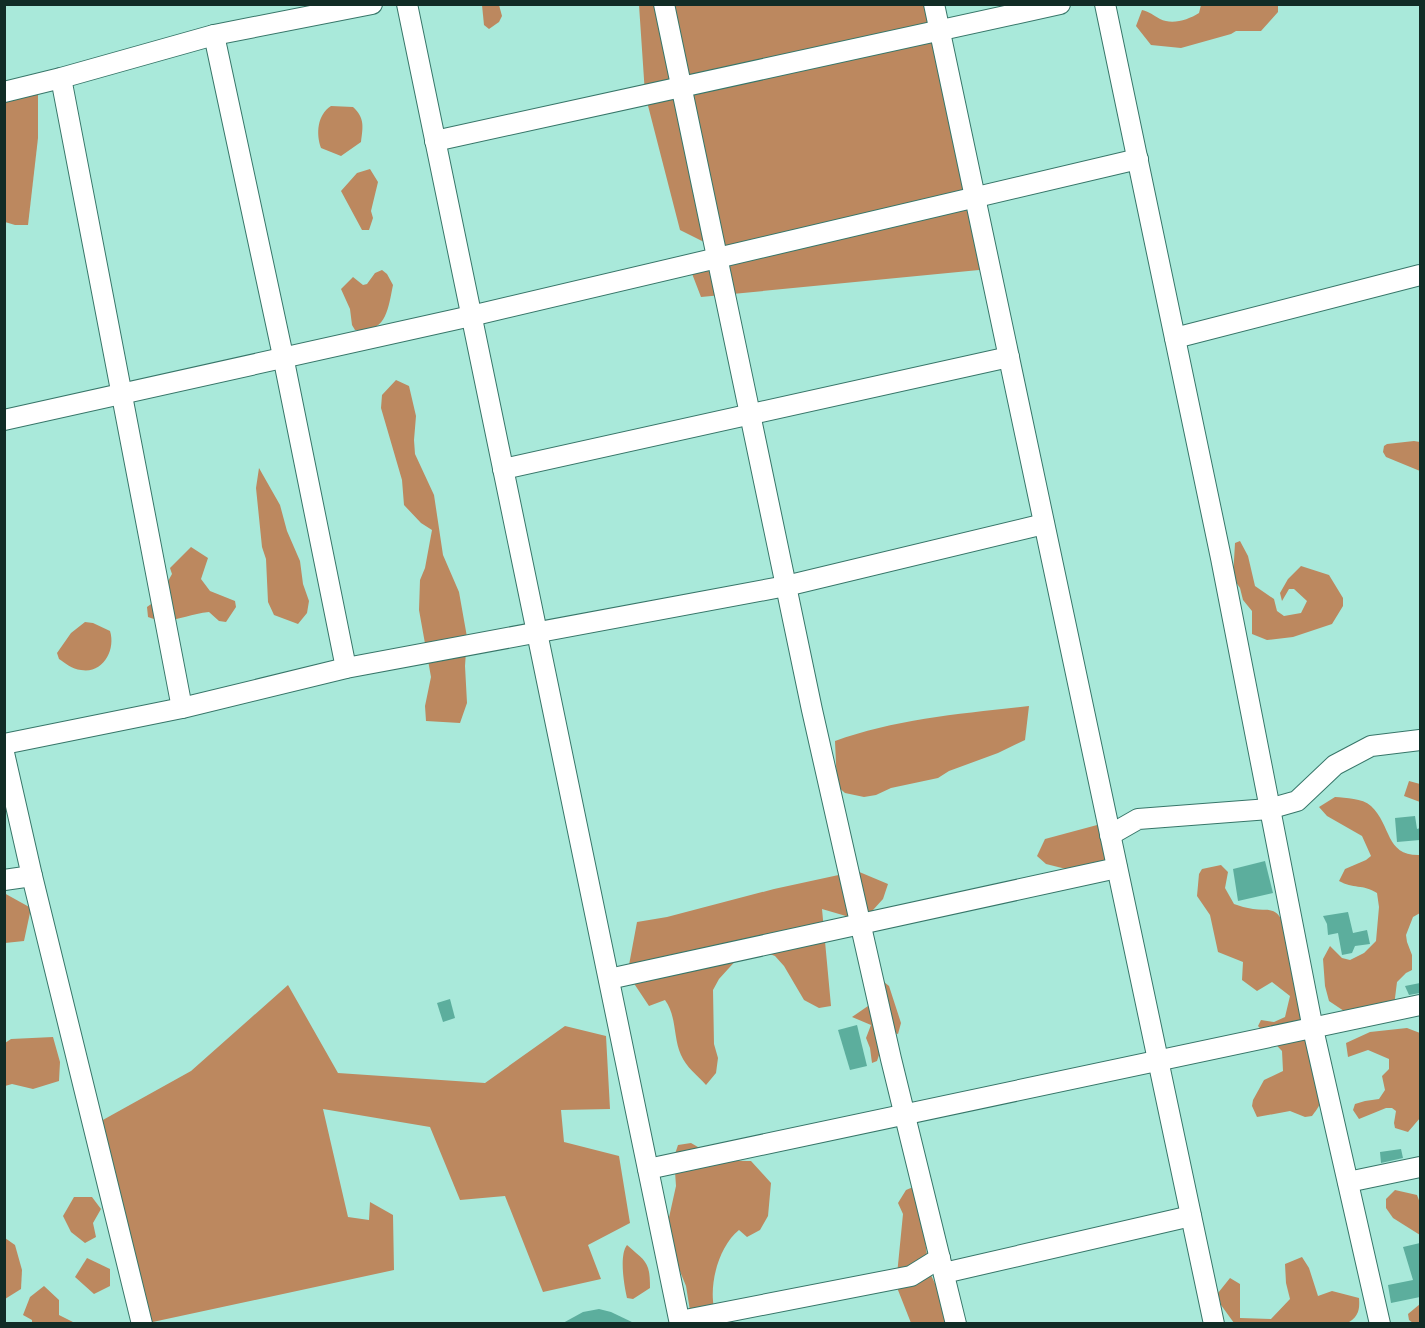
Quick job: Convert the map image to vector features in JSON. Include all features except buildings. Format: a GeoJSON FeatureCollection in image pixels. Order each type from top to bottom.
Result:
{"type":"FeatureCollection","features":[{"type":"Feature","properties":{"kind":"street"},"geometry":{"type":"LineString","coordinates":[[4,92],[214,35],[372,4]]}},
{"type":"Feature","properties":{"kind":"street"},"geometry":{"type":"LineString","coordinates":[[407,4],[680,1322],[911,1276],[942,1265],[1191,1216]]}},
{"type":"Feature","properties":{"kind":"street"},"geometry":{"type":"LineString","coordinates":[[664,4],[786,586],[860,924],[956,1323]]}},
{"type":"Feature","properties":{"kind":"street"},"geometry":{"type":"LineString","coordinates":[[934,4],[1214,1323]]}},
{"type":"Feature","properties":{"kind":"street"},"geometry":{"type":"LineString","coordinates":[[435,141],[1060,4]]}},
{"type":"Feature","properties":{"kind":"street"},"geometry":{"type":"LineString","coordinates":[[1105,4],[1221,558],[1313,1029],[1380,1323]]}},
{"type":"Feature","properties":{"kind":"street"},"geometry":{"type":"LineString","coordinates":[[214,35],[283,356],[346,668]]}},
{"type":"Feature","properties":{"kind":"street"},"geometry":{"type":"LineString","coordinates":[[61,78],[182,708]]}},
{"type":"Feature","properties":{"kind":"street"},"geometry":{"type":"LineString","coordinates":[[4,420],[283,356],[471,316],[1138,159]]}},
{"type":"Feature","properties":{"kind":"street"},"geometry":{"type":"LineString","coordinates":[[1175,338],[1420,275]]}},
{"type":"Feature","properties":{"kind":"street"},"geometry":{"type":"LineString","coordinates":[[503,469],[1009,357]]}},
{"type":"Feature","properties":{"kind":"street"},"geometry":{"type":"LineString","coordinates":[[4,744],[182,708],[346,668],[786,586],[1044,524]]}},
{"type":"Feature","properties":{"kind":"street"},"geometry":{"type":"LineString","coordinates":[[1110,835],[1138,819],[1269,809],[1297,801],[1335,765],[1371,746],[1420,740]]}},
{"type":"Feature","properties":{"kind":"street"},"geometry":{"type":"LineString","coordinates":[[4,753],[142,1323]]}},
{"type":"Feature","properties":{"kind":"street"},"geometry":{"type":"LineString","coordinates":[[609,979],[1117,868]]}},
{"type":"Feature","properties":{"kind":"street"},"geometry":{"type":"LineString","coordinates":[[4,880],[32,876]]}},
{"type":"Feature","properties":{"kind":"street"},"geometry":{"type":"LineString","coordinates":[[648,1169],[1420,1005]]}},
{"type":"Feature","properties":{"kind":"street"},"geometry":{"type":"LineString","coordinates":[[1348,1182],[1420,1167]]}},
{"type":"Feature","properties":{"kind":"shaded area"},"geometry":{"type":"Polygon","coordinates":[[[482,5],[499,5],[502,16],[499,22],[489,29],[484,25],[482,5]]]}},
{"type":"Feature","properties":{"kind":"shaded area"},"geometry":{"type":"Polygon","coordinates":[[[639,5],[926,5],[992,243],[979,270],[701,297],[691,271],[707,258],[706,243],[680,230],[645,94],[639,5]]]}},
{"type":"Feature","properties":{"kind":"shaded area"},"geometry":{"type":"Polygon","coordinates":[[[1201,5],[1278,5],[1278,12],[1261,31],[1236,31],[1181,48],[1151,45],[1136,26],[1142,10],[1165,21],[1175,22],[1199,13],[1201,5]]]}},
{"type":"Feature","properties":{"kind":"shaded area"},"geometry":{"type":"Polygon","coordinates":[[[4,90],[38,92],[38,138],[28,225],[5,222],[4,90]]]}},
{"type":"Feature","properties":{"kind":"shaded area"},"geometry":{"type":"Polygon","coordinates":[[[331,106],[353,107],[360,115],[362,123],[361,142],[341,156],[321,148],[319,143],[320,120],[331,106]]]}},
{"type":"Feature","properties":{"kind":"shaded area"},"geometry":{"type":"Polygon","coordinates":[[[370,169],[378,182],[369,230],[362,230],[341,191],[357,173],[370,169]]]}},
{"type":"Feature","properties":{"kind":"shaded area"},"geometry":{"type":"Polygon","coordinates":[[[382,270],[393,285],[384,318],[373,328],[355,330],[350,309],[341,289],[353,277],[363,285],[367,284],[375,273],[382,270]]]}},
{"type":"Feature","properties":{"kind":"shaded area"},"geometry":{"type":"Polygon","coordinates":[[[396,380],[409,386],[416,416],[415,454],[434,495],[443,555],[459,592],[467,637],[465,666],[467,703],[460,723],[426,721],[425,706],[431,677],[419,610],[420,580],[425,568],[432,530],[421,523],[404,505],[402,480],[381,408],[382,395],[396,380]]]}},
{"type":"Feature","properties":{"kind":"shaded area"},"geometry":{"type":"Polygon","coordinates":[[[1420,442],[1420,471],[1386,457],[1383,452],[1387,444],[1420,442]]]}},
{"type":"Feature","properties":{"kind":"shaded area"},"geometry":{"type":"Polygon","coordinates":[[[259,468],[280,505],[287,531],[300,561],[303,584],[309,601],[307,613],[298,624],[274,615],[268,602],[266,559],[262,547],[256,488],[259,468]]]}},
{"type":"Feature","properties":{"kind":"shaded area"},"geometry":{"type":"Polygon","coordinates":[[[1240,541],[1248,556],[1255,586],[1274,599],[1277,611],[1284,616],[1301,613],[1307,601],[1294,589],[1289,589],[1282,601],[1280,593],[1288,579],[1301,566],[1329,575],[1343,598],[1343,606],[1332,624],[1293,637],[1267,640],[1252,634],[1252,611],[1243,600],[1240,588],[1233,578],[1235,543],[1240,541]]]}},
{"type":"Feature","properties":{"kind":"shaded area"},"geometry":{"type":"Polygon","coordinates":[[[191,547],[208,558],[201,579],[210,591],[235,601],[236,607],[226,622],[219,621],[209,612],[171,620],[148,617],[147,607],[158,599],[172,574],[170,568],[191,547]]]}},
{"type":"Feature","properties":{"kind":"shaded area"},"geometry":{"type":"Polygon","coordinates":[[[85,622],[110,631],[111,638],[111,646],[106,659],[96,668],[89,670],[69,666],[59,659],[57,653],[71,633],[85,622]]]}},
{"type":"Feature","properties":{"kind":"shaded area"},"geometry":{"type":"Polygon","coordinates":[[[1029,706],[1025,740],[998,753],[949,771],[938,778],[891,788],[876,795],[864,797],[845,793],[837,786],[835,741],[906,722],[1029,706]]]}},
{"type":"Feature","properties":{"kind":"shaded area"},"geometry":{"type":"Polygon","coordinates":[[[1409,781],[1420,784],[1420,802],[1404,796],[1409,781]]]}},
{"type":"Feature","properties":{"kind":"shaded area"},"geometry":{"type":"Polygon","coordinates":[[[1335,797],[1367,803],[1378,814],[1390,838],[1401,851],[1420,855],[1420,913],[1413,917],[1406,935],[1412,955],[1412,970],[1397,982],[1394,1006],[1344,1011],[1329,1001],[1325,986],[1323,959],[1330,946],[1342,958],[1350,960],[1364,953],[1376,941],[1379,907],[1377,893],[1339,881],[1345,869],[1371,856],[1362,836],[1327,816],[1319,807],[1335,797]]]}},
{"type":"Feature","properties":{"kind":"shaded area"},"geometry":{"type":"Polygon","coordinates":[[[1112,821],[1121,862],[1082,873],[1046,864],[1037,856],[1045,839],[1112,821]]]}},
{"type":"Feature","properties":{"kind":"shaded area"},"geometry":{"type":"Polygon","coordinates":[[[1221,865],[1228,872],[1225,888],[1234,904],[1250,909],[1273,911],[1280,916],[1282,921],[1312,1045],[1311,1066],[1320,1094],[1319,1105],[1312,1116],[1305,1117],[1290,1111],[1257,1117],[1252,1106],[1264,1080],[1283,1071],[1282,1051],[1258,1026],[1261,1020],[1274,1022],[1285,1017],[1290,996],[1272,982],[1257,991],[1242,980],[1243,962],[1218,952],[1210,915],[1197,896],[1199,874],[1202,869],[1221,865]]]}},
{"type":"Feature","properties":{"kind":"shaded area"},"geometry":{"type":"Polygon","coordinates":[[[857,871],[888,884],[883,899],[863,921],[822,909],[831,1006],[819,1008],[804,1000],[784,966],[775,956],[749,946],[719,979],[713,990],[714,1044],[718,1058],[716,1073],[706,1085],[681,1055],[671,1013],[665,1000],[649,1006],[631,979],[629,965],[637,922],[667,917],[774,889],[857,871]]]}},
{"type":"Feature","properties":{"kind":"shaded area"},"geometry":{"type":"Polygon","coordinates":[[[4,893],[31,908],[24,941],[5,943],[4,893]]]}},
{"type":"Feature","properties":{"kind":"shaded area"},"geometry":{"type":"Polygon","coordinates":[[[870,981],[884,982],[889,986],[901,1023],[898,1034],[894,1033],[884,1040],[877,1061],[872,1063],[866,1038],[871,1025],[852,1017],[868,1006],[870,981]]]}},
{"type":"Feature","properties":{"kind":"shaded area"},"geometry":{"type":"Polygon","coordinates":[[[288,985],[338,1073],[485,1083],[565,1026],[606,1036],[610,1109],[561,1110],[564,1142],[619,1156],[630,1223],[588,1245],[601,1279],[543,1292],[505,1196],[460,1200],[430,1127],[323,1109],[348,1217],[369,1220],[370,1202],[393,1215],[394,1270],[148,1323],[101,1121],[191,1071],[288,985]]]}},
{"type":"Feature","properties":{"kind":"shaded area"},"geometry":{"type":"Polygon","coordinates":[[[1407,1028],[1420,1033],[1420,1118],[1408,1132],[1395,1128],[1396,1111],[1392,1108],[1386,1108],[1359,1119],[1353,1110],[1355,1104],[1379,1099],[1385,1090],[1382,1076],[1389,1069],[1389,1059],[1368,1050],[1348,1057],[1346,1043],[1370,1032],[1407,1028]]]}},
{"type":"Feature","properties":{"kind":"shaded area"},"geometry":{"type":"Polygon","coordinates":[[[53,1037],[60,1062],[59,1081],[33,1089],[12,1084],[5,1086],[5,1043],[11,1039],[53,1037]]]}},
{"type":"Feature","properties":{"kind":"shaded area"},"geometry":{"type":"Polygon","coordinates":[[[691,1143],[720,1157],[751,1161],[771,1183],[768,1216],[760,1230],[747,1237],[739,1230],[726,1245],[714,1277],[714,1308],[692,1323],[686,1286],[677,1264],[668,1222],[676,1186],[674,1157],[678,1145],[691,1143]]]}},
{"type":"Feature","properties":{"kind":"shaded area"},"geometry":{"type":"Polygon","coordinates":[[[918,1185],[929,1271],[954,1323],[911,1323],[896,1285],[903,1214],[898,1203],[906,1190],[918,1185]]]}},
{"type":"Feature","properties":{"kind":"shaded area"},"geometry":{"type":"Polygon","coordinates":[[[1395,1190],[1417,1195],[1420,1203],[1420,1235],[1393,1218],[1386,1208],[1386,1199],[1395,1190]]]}},
{"type":"Feature","properties":{"kind":"shaded area"},"geometry":{"type":"Polygon","coordinates":[[[74,1197],[92,1197],[101,1209],[93,1223],[96,1237],[85,1243],[71,1232],[63,1216],[74,1197]]]}},
{"type":"Feature","properties":{"kind":"shaded area"},"geometry":{"type":"Polygon","coordinates":[[[5,1238],[15,1245],[22,1270],[21,1289],[5,1299],[5,1238]]]}},
{"type":"Feature","properties":{"kind":"shaded area"},"geometry":{"type":"Polygon","coordinates":[[[627,1245],[643,1259],[649,1272],[650,1288],[633,1299],[627,1298],[624,1278],[623,1256],[627,1245]]]}},
{"type":"Feature","properties":{"kind":"shaded area"},"geometry":{"type":"Polygon","coordinates":[[[1302,1257],[1309,1268],[1318,1296],[1332,1291],[1359,1298],[1358,1310],[1353,1319],[1346,1324],[1234,1323],[1221,1305],[1218,1293],[1230,1278],[1240,1284],[1240,1318],[1271,1319],[1290,1299],[1285,1264],[1302,1257]]]}},
{"type":"Feature","properties":{"kind":"shaded area"},"geometry":{"type":"Polygon","coordinates":[[[87,1258],[110,1269],[110,1286],[94,1294],[75,1277],[87,1258]]]}},
{"type":"Feature","properties":{"kind":"shaded area"},"geometry":{"type":"Polygon","coordinates":[[[44,1286],[59,1300],[59,1315],[73,1322],[32,1323],[32,1320],[23,1315],[30,1297],[44,1286]]]}},
{"type":"Feature","properties":{"kind":"shaded area"},"geometry":{"type":"Polygon","coordinates":[[[1420,1304],[1420,1323],[1413,1323],[1409,1320],[1408,1314],[1420,1304]]]}}]}
